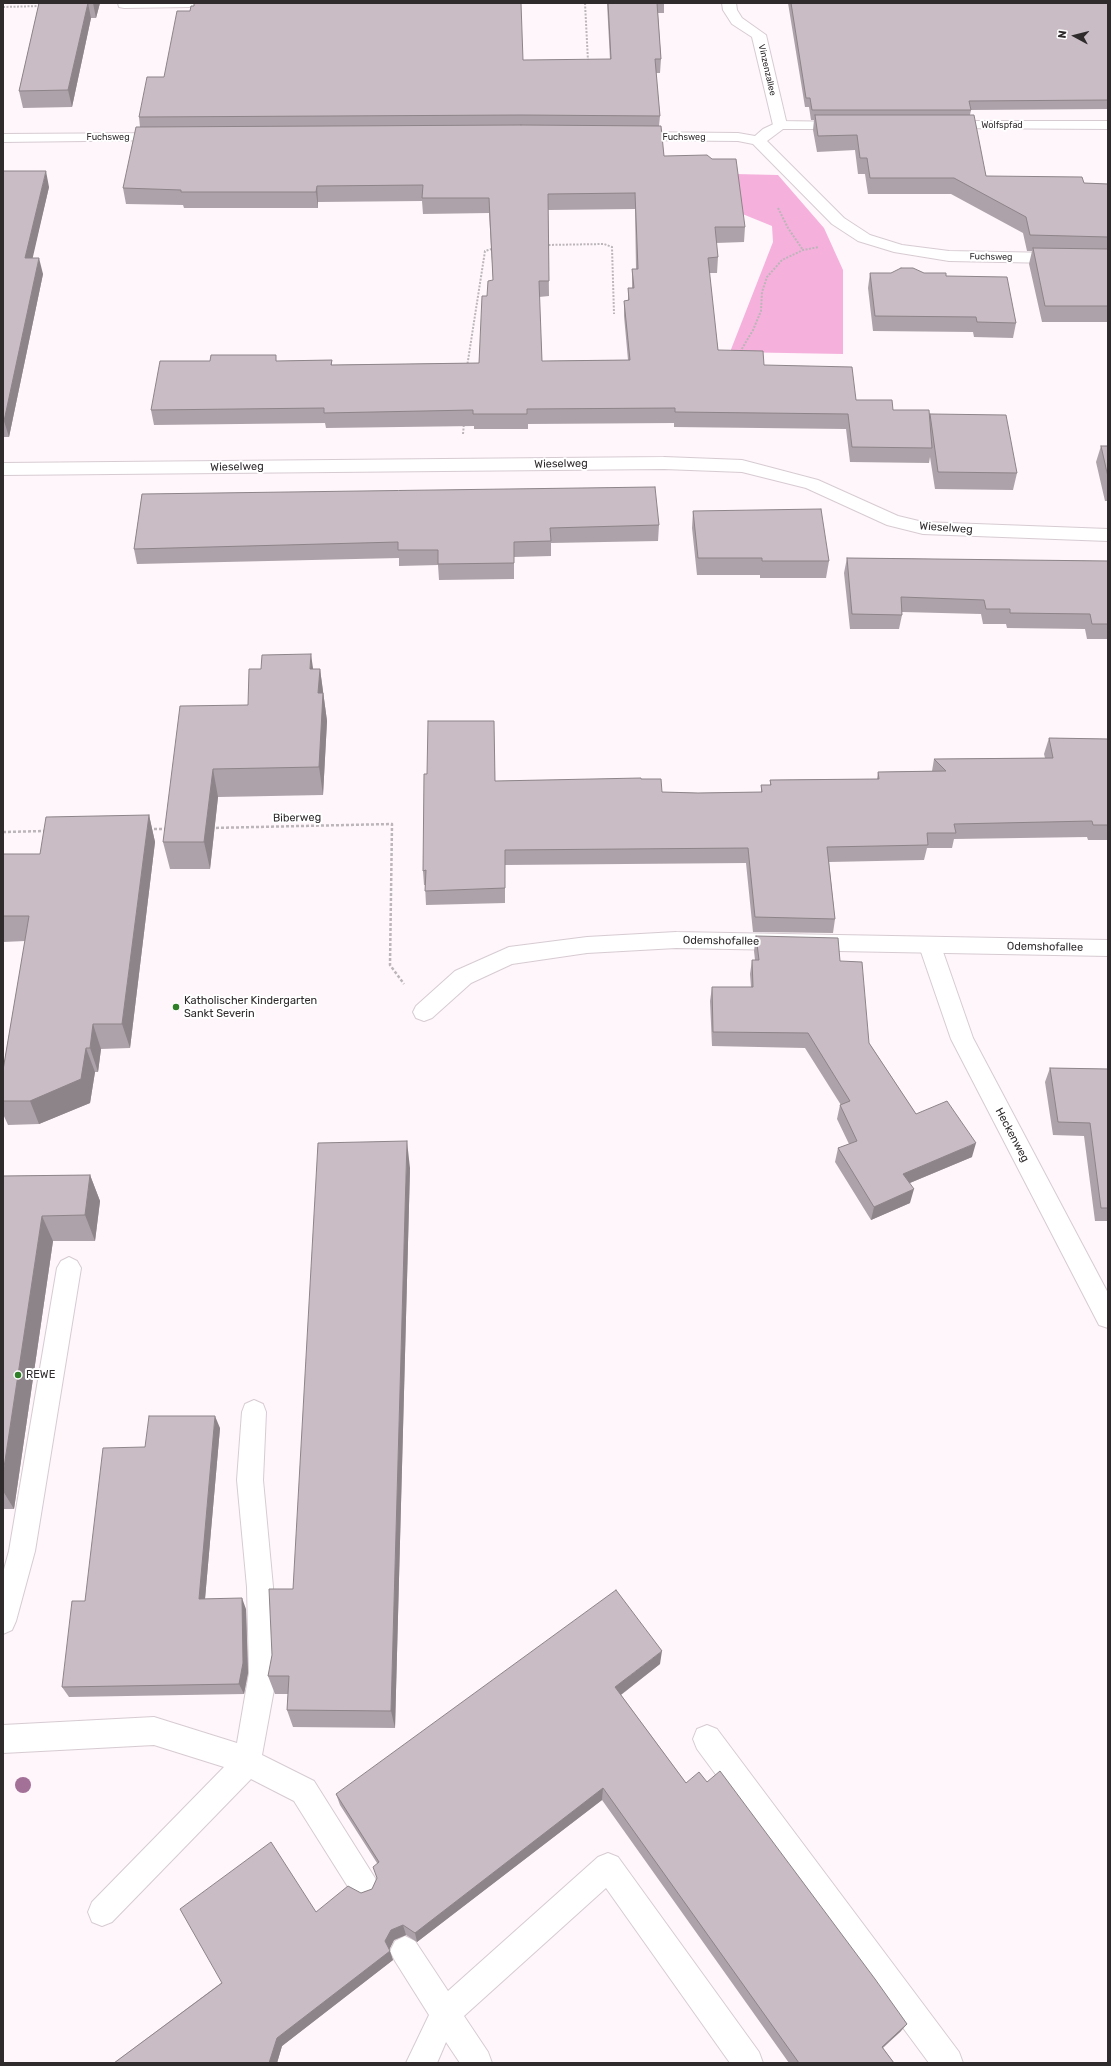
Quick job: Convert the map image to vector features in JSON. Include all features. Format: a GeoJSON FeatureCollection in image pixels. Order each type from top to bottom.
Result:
{"type":"FeatureCollection","features":[{"type":"Feature","properties":{"kind":"street"},"geometry":{"type":"LineString","coordinates":[[124,4],[189,3]]}},
{"type":"Feature","properties":{"kind":"street","name":"Vinzenzallee"},"geometry":{"type":"LineString","coordinates":[[729,3],[730,10],[737,21],[759,35],[780,125]]}},
{"type":"Feature","properties":{"kind":"street"},"geometry":{"type":"LineString","coordinates":[[758,141],[768,132],[780,125],[858,125]]}},
{"type":"Feature","properties":{"kind":"street","name":"Wolfspfad"},"geometry":{"type":"LineString","coordinates":[[936,125],[1108,125]]}},
{"type":"Feature","properties":{"kind":"street","name":"Fuchsweg"},"geometry":{"type":"LineString","coordinates":[[615,136],[738,137],[758,141],[838,220],[864,238],[900,249],[949,256],[1108,259]]}},
{"type":"Feature","properties":{"kind":"street","name":"Fuchsweg"},"geometry":{"type":"LineString","coordinates":[[3,138],[181,137]]}},
{"type":"Feature","properties":{"kind":"street","name":"Wieselweg"},"geometry":{"type":"LineString","coordinates":[[3,469],[664,463],[742,466],[812,484],[892,521],[923,528],[1108,535]]}},
{"type":"Feature","properties":{"kind":"street","name":"Odemshofallee"},"geometry":{"type":"LineString","coordinates":[[424,1012],[463,977],[509,956],[587,945],[676,940],[930,946],[1108,948]]}},
{"type":"Feature","properties":{"kind":"street","name":"Heckenweg"},"geometry":{"type":"LineString","coordinates":[[930,946],[962,1039],[1108,1317]]}},
{"type":"Feature","properties":{"kind":"street"},"geometry":{"type":"LineString","coordinates":[[3,1622],[22,1551],[69,1268]]}},
{"type":"Feature","properties":{"kind":"street"},"geometry":{"type":"LineString","coordinates":[[102,1912],[247,1763],[263,1673],[260,1587],[250,1480],[254,1412]]}},
{"type":"Feature","properties":{"kind":"street"},"geometry":{"type":"LineString","coordinates":[[3,1739],[54,1738],[154,1732],[247,1763],[304,1791],[365,1888]]}},
{"type":"Feature","properties":{"kind":"street"},"geometry":{"type":"LineString","coordinates":[[707,1739],[948,2063]]}},
{"type":"Feature","properties":{"kind":"street"},"geometry":{"type":"LineString","coordinates":[[421,2063],[445,2013],[608,1867],[748,2063]]}},
{"type":"Feature","properties":{"kind":"street"},"geometry":{"type":"LineString","coordinates":[[405,1951],[477,2063]]}},
{"type":"Feature","properties":{"kind":"path"},"geometry":{"type":"LineString","coordinates":[[585,3],[588,64]]}},
{"type":"Feature","properties":{"kind":"path"},"geometry":{"type":"LineString","coordinates":[[3,7],[48,6]]}},
{"type":"Feature","properties":{"kind":"path"},"geometry":{"type":"LineString","coordinates":[[737,357],[753,330],[761,311],[762,292],[767,278],[782,260],[803,250],[864,238]]}},
{"type":"Feature","properties":{"kind":"path"},"geometry":{"type":"LineString","coordinates":[[544,245],[604,244],[612,247],[614,314]]}},
{"type":"Feature","properties":{"kind":"path"},"geometry":{"type":"LineString","coordinates":[[467,370],[477,291],[485,251],[501,247]]}},
{"type":"Feature","properties":{"kind":"path"},"geometry":{"type":"LineString","coordinates":[[462,465],[464,418]]}},
{"type":"Feature","properties":{"kind":"path","name":"Biberweg"},"geometry":{"type":"LineString","coordinates":[[207,828],[392,824],[390,965],[424,1012]]}},
{"type":"Feature","properties":{"kind":"path"},"geometry":{"type":"LineString","coordinates":[[144,829],[176,829]]}},
{"type":"Feature","properties":{"kind":"path"},"geometry":{"type":"LineString","coordinates":[[3,832],[50,831]]}},
{"type":"Feature","properties":{"kind":"shaded area"},"geometry":{"type":"Polygon","coordinates":[[[735,174],[778,175],[824,228],[843,270],[843,354],[730,352],[773,242],[772,226],[740,213],[735,174]]]}},
{"type":"Feature","properties":{"kind":"building"},"geometry":{"type":"Polygon","coordinates":[[[39,3],[88,3],[68,90],[19,91],[39,3]]]}},
{"type":"Feature","properties":{"kind":"building"},"geometry":{"type":"Polygon","coordinates":[[[194,3],[521,3],[523,60],[611,59],[608,3],[657,3],[661,59],[655,59],[660,116],[521,115],[139,117],[147,77],[164,77],[177,11],[190,11],[191,6],[194,6],[194,3]]]}},
{"type":"Feature","properties":{"kind":"building"},"geometry":{"type":"Polygon","coordinates":[[[791,3],[1108,3],[1108,100],[969,101],[971,110],[812,110],[810,98],[806,98],[791,3]]]}},
{"type":"Feature","properties":{"kind":"building"},"geometry":{"type":"Polygon","coordinates":[[[815,115],[974,115],[986,176],[1082,177],[1084,183],[1108,184],[1108,237],[1030,235],[1026,217],[954,178],[870,178],[867,158],[860,158],[857,135],[818,136],[815,115]]]}},
{"type":"Feature","properties":{"kind":"building"},"geometry":{"type":"Polygon","coordinates":[[[521,125],[661,126],[664,156],[707,155],[712,159],[736,159],[745,227],[715,227],[718,257],[708,258],[718,350],[763,351],[764,365],[852,367],[856,400],[892,400],[893,410],[929,410],[932,448],[852,447],[848,414],[675,412],[675,408],[527,409],[527,414],[473,414],[473,410],[324,413],[324,408],[151,410],[160,361],[210,361],[211,355],[276,355],[276,361],[332,360],[331,365],[479,363],[482,296],[487,296],[488,281],[493,280],[489,198],[422,198],[423,185],[317,186],[316,192],[181,192],[181,190],[123,188],[136,127],[521,125]],[[635,193],[548,194],[549,281],[539,281],[542,361],[630,360],[624,301],[629,300],[628,288],[634,288],[632,269],[638,269],[635,193]]]}},
{"type":"Feature","properties":{"kind":"building"},"geometry":{"type":"Polygon","coordinates":[[[3,171],[46,171],[25,258],[39,258],[4,421],[3,421],[3,171]]]}},
{"type":"Feature","properties":{"kind":"building"},"geometry":{"type":"Polygon","coordinates":[[[1033,248],[1108,249],[1108,306],[1045,306],[1033,248]]]}},
{"type":"Feature","properties":{"kind":"building"},"geometry":{"type":"Polygon","coordinates":[[[901,268],[913,268],[924,273],[946,273],[946,276],[1007,277],[1016,323],[977,322],[976,317],[875,316],[870,273],[891,273],[901,268]]]}},
{"type":"Feature","properties":{"kind":"building"},"geometry":{"type":"Polygon","coordinates":[[[930,414],[1006,415],[1017,473],[938,472],[930,414]]]}},
{"type":"Feature","properties":{"kind":"building"},"geometry":{"type":"Polygon","coordinates":[[[1101,446],[1108,446],[1108,477],[1101,446]]]}},
{"type":"Feature","properties":{"kind":"building"},"geometry":{"type":"Polygon","coordinates":[[[655,487],[659,525],[550,528],[551,541],[514,542],[514,563],[438,564],[438,550],[398,550],[398,542],[134,549],[142,494],[655,487]]]}},
{"type":"Feature","properties":{"kind":"building"},"geometry":{"type":"Polygon","coordinates":[[[821,509],[829,561],[762,561],[762,558],[698,558],[693,511],[821,509]]]}},
{"type":"Feature","properties":{"kind":"building"},"geometry":{"type":"Polygon","coordinates":[[[847,558],[1108,561],[1108,624],[1092,624],[1090,614],[1010,613],[1010,609],[986,609],[984,600],[901,597],[902,615],[852,614],[847,558]]]}},
{"type":"Feature","properties":{"kind":"building"},"geometry":{"type":"Polygon","coordinates":[[[311,654],[310,669],[320,669],[318,693],[323,693],[319,767],[213,769],[204,842],[163,842],[180,706],[248,705],[249,669],[261,669],[262,655],[311,654]]]}},
{"type":"Feature","properties":{"kind":"building"},"geometry":{"type":"Polygon","coordinates":[[[428,721],[494,721],[495,781],[641,778],[661,779],[662,792],[698,793],[762,792],[761,785],[771,785],[770,780],[879,779],[878,772],[946,771],[934,759],[1053,758],[1049,738],[1108,739],[1108,825],[1093,825],[1092,821],[954,824],[956,833],[927,833],[928,845],[827,847],[835,919],[755,917],[748,848],[505,850],[505,888],[425,891],[426,870],[423,871],[424,774],[427,774],[428,721]]]}},
{"type":"Feature","properties":{"kind":"building"},"geometry":{"type":"Polygon","coordinates":[[[149,815],[122,1024],[93,1024],[90,1048],[86,1048],[81,1079],[30,1101],[3,1101],[3,1070],[29,916],[3,916],[3,854],[40,854],[46,817],[149,815]]]}},
{"type":"Feature","properties":{"kind":"building"},"geometry":{"type":"Polygon","coordinates":[[[756,936],[838,938],[840,961],[862,962],[869,1043],[916,1114],[947,1101],[976,1143],[903,1174],[914,1189],[874,1207],[838,1148],[857,1141],[840,1105],[850,1101],[808,1033],[713,1032],[712,987],[753,987],[752,960],[759,960],[756,936]]]}},
{"type":"Feature","properties":{"kind":"building"},"geometry":{"type":"Polygon","coordinates":[[[1050,1068],[1108,1069],[1108,1208],[1101,1208],[1090,1123],[1058,1122],[1050,1068]]]}},
{"type":"Feature","properties":{"kind":"building"},"geometry":{"type":"Polygon","coordinates":[[[407,1141],[391,1711],[287,1710],[289,1676],[268,1676],[272,1655],[269,1589],[293,1589],[318,1143],[407,1141]]]}},
{"type":"Feature","properties":{"kind":"building"},"geometry":{"type":"Polygon","coordinates":[[[90,1175],[85,1215],[42,1216],[3,1474],[3,1176],[90,1175]]]}},
{"type":"Feature","properties":{"kind":"building"},"geometry":{"type":"Polygon","coordinates":[[[149,1416],[215,1416],[199,1599],[242,1598],[243,1663],[239,1684],[62,1687],[72,1601],[85,1601],[103,1448],[145,1447],[149,1416]]]}},
{"type":"Feature","properties":{"kind":"building"},"geometry":{"type":"Polygon","coordinates":[[[616,1590],[662,1651],[615,1687],[686,1783],[699,1772],[707,1782],[720,1771],[875,1979],[907,2024],[882,2047],[894,2063],[799,2063],[603,1788],[415,1933],[403,1925],[391,1930],[385,1941],[390,1951],[277,2038],[269,2063],[114,2063],[222,1983],[180,1909],[271,1842],[316,1912],[348,1886],[361,1893],[372,1889],[377,1878],[373,1867],[379,1862],[336,1794],[616,1590]]]}},
{"type":"Feature","properties":{"kind":"place","name":"Katholischer Kindergarten Sankt Severin"},"geometry":{"type":"Point","coordinates":[176,1007]}},
{"type":"Feature","properties":{"kind":"place","name":"REWE"},"geometry":{"type":"Point","coordinates":[18,1375]}}]}
